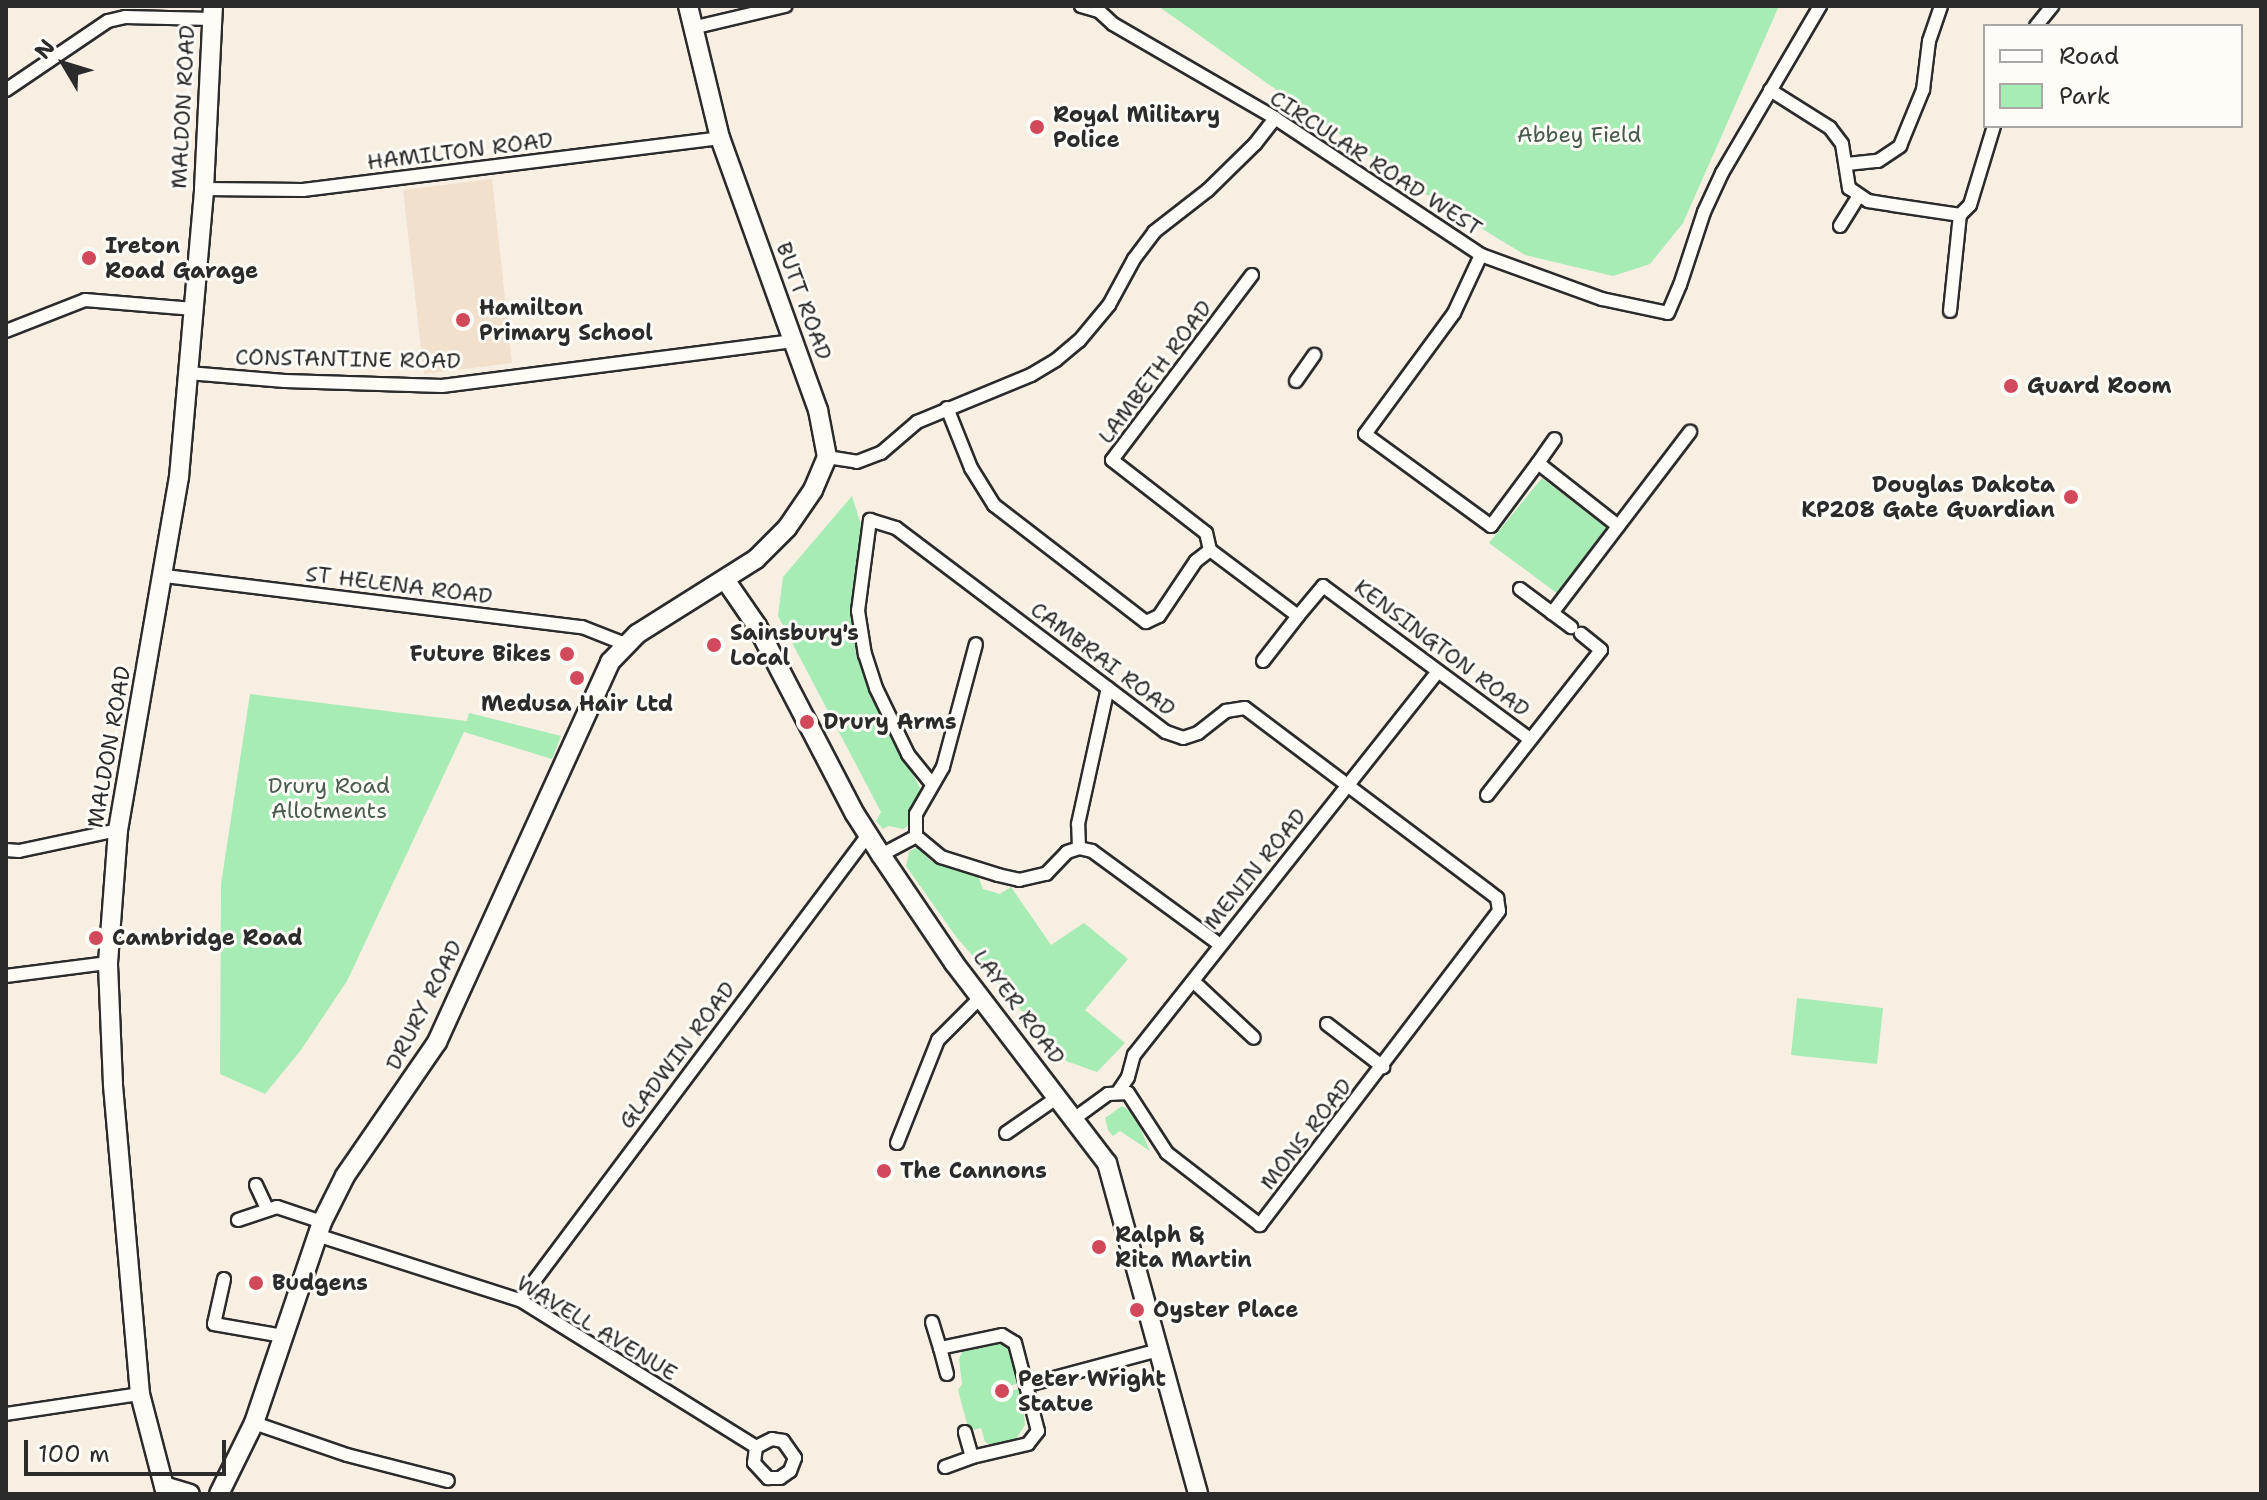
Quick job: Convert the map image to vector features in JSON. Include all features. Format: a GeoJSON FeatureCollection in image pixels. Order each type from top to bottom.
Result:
{"type":"FeatureCollection","features":[{"type":"Feature","properties":{"kind":"main road","name":"BUTT ROAD"},"geometry":{"type":"LineString","coordinates":[[688,6],[720,138],[818,410],[827,457]]}},
{"type":"Feature","properties":{"kind":"main road","name":"MALDON ROAD"},"geometry":{"type":"LineString","coordinates":[[165,1490],[140,1394],[113,1084],[108,963],[118,830],[165,576],[188,373],[204,189],[212,12]]}},
{"type":"Feature","properties":{"kind":"main road"},"geometry":{"type":"LineString","coordinates":[[726,581],[756,559],[787,528],[813,490],[827,457]]}},
{"type":"Feature","properties":{"kind":"main road","name":"DRURY ROAD"},"geometry":{"type":"LineString","coordinates":[[219,1494],[254,1423],[320,1228],[345,1176],[437,1042],[598,683],[625,644],[726,581]]}},
{"type":"Feature","properties":{"kind":"main road","name":"LAYER ROAD"},"geometry":{"type":"LineString","coordinates":[[726,581],[757,626],[881,855],[981,997],[1099,1148],[1113,1179],[1198,1494]]}},
{"type":"Feature","properties":{"kind":"main road"},"geometry":{"type":"LineString","coordinates":[[165,1490],[190,1494]]}},
{"type":"Feature","properties":{"kind":"street"},"geometry":{"type":"LineString","coordinates":[[692,28],[785,6]]}},
{"type":"Feature","properties":{"kind":"street","name":"CIRCULAR ROAD WEST"},"geometry":{"type":"LineString","coordinates":[[1081,6],[1099,9],[1113,24],[1275,118],[1481,255],[1602,299],[1668,313],[1704,212],[1770,90]]}},
{"type":"Feature","properties":{"kind":"street"},"geometry":{"type":"LineString","coordinates":[[1820,6],[1770,90],[1830,128],[1842,144],[1849,188],[1858,197],[1960,215]]}},
{"type":"Feature","properties":{"kind":"street"},"geometry":{"type":"LineString","coordinates":[[1847,164],[1878,161],[1900,146],[1923,90],[1929,41],[1941,6]]}},
{"type":"Feature","properties":{"kind":"street"},"geometry":{"type":"LineString","coordinates":[[2038,24],[2052,6]]}},
{"type":"Feature","properties":{"kind":"street"},"geometry":{"type":"LineString","coordinates":[[6,90],[108,21],[125,17],[212,12]]}},
{"type":"Feature","properties":{"kind":"street"},"geometry":{"type":"LineString","coordinates":[[827,457],[857,462],[881,453],[917,422],[1031,375],[1079,341],[1109,305],[1134,259],[1154,232],[1208,190],[1255,144],[1275,118]]}},
{"type":"Feature","properties":{"kind":"street"},"geometry":{"type":"LineString","coordinates":[[1950,311],[1963,253],[1960,215],[1970,205],[1993,128]]}},
{"type":"Feature","properties":{"kind":"street","name":"HAMILTON ROAD"},"geometry":{"type":"LineString","coordinates":[[204,189],[303,190],[720,138]]}},
{"type":"Feature","properties":{"kind":"street"},"geometry":{"type":"LineString","coordinates":[[1840,226],[1858,197]]}},
{"type":"Feature","properties":{"kind":"street"},"geometry":{"type":"LineString","coordinates":[[1481,255],[1454,313],[1365,434],[1491,526],[1555,439]]}},
{"type":"Feature","properties":{"kind":"street","name":"LAMBETH ROAD"},"geometry":{"type":"LineString","coordinates":[[1210,550],[1206,533],[1112,460],[1252,275]]}},
{"type":"Feature","properties":{"kind":"street"},"geometry":{"type":"LineString","coordinates":[[6,331],[85,300],[194,309]]}},
{"type":"Feature","properties":{"kind":"street","name":"CONSTANTINE ROAD"},"geometry":{"type":"LineString","coordinates":[[188,373],[285,381],[442,386],[793,341]]}},
{"type":"Feature","properties":{"kind":"street"},"geometry":{"type":"LineString","coordinates":[[1296,381],[1314,355]]}},
{"type":"Feature","properties":{"kind":"street"},"geometry":{"type":"LineString","coordinates":[[947,408],[971,468],[994,505],[1146,622],[1159,616],[1196,561],[1210,550],[1298,616]]}},
{"type":"Feature","properties":{"kind":"street"},"geometry":{"type":"LineString","coordinates":[[1520,589],[1552,613],[1690,432]]}},
{"type":"Feature","properties":{"kind":"street"},"geometry":{"type":"LineString","coordinates":[[1538,463],[1618,526]]}},
{"type":"Feature","properties":{"kind":"street","name":"CAMBRAI ROAD"},"geometry":{"type":"LineString","coordinates":[[932,784],[908,754],[876,688],[862,643],[858,611],[870,520],[896,528],[1166,732],[1183,738],[1198,733],[1226,711],[1245,708],[1497,898],[1499,911]]}},
{"type":"Feature","properties":{"kind":"street","name":"ST HELENA ROAD"},"geometry":{"type":"LineString","coordinates":[[165,576],[582,627],[625,644]]}},
{"type":"Feature","properties":{"kind":"street","name":"KENSINGTON ROAD"},"geometry":{"type":"LineString","coordinates":[[1263,661],[1323,586],[1530,739]]}},
{"type":"Feature","properties":{"kind":"street","name":"KENSINGTON ROAD"},"geometry":{"type":"LineString","coordinates":[[1487,795],[1601,650],[1552,613]]}},
{"type":"Feature","properties":{"kind":"street"},"geometry":{"type":"LineString","coordinates":[[976,644],[943,767],[916,814],[916,836],[941,857],[1019,880],[1046,874],[1067,852],[1079,848],[1092,851],[1219,944]]}},
{"type":"Feature","properties":{"kind":"street","name":"MENIN ROAD"},"geometry":{"type":"LineString","coordinates":[[1118,1092],[1128,1077],[1134,1055],[1219,944],[1438,672]]}},
{"type":"Feature","properties":{"kind":"street"},"geometry":{"type":"LineString","coordinates":[[1079,848],[1078,824],[1108,688]]}},
{"type":"Feature","properties":{"kind":"street"},"geometry":{"type":"LineString","coordinates":[[6,850],[19,851],[118,830]]}},
{"type":"Feature","properties":{"kind":"street","name":"GLADWIN ROAD"},"geometry":{"type":"LineString","coordinates":[[520,1300],[868,835]]}},
{"type":"Feature","properties":{"kind":"street"},"geometry":{"type":"LineString","coordinates":[[881,855],[916,836]]}},
{"type":"Feature","properties":{"kind":"street","name":"MONS ROAD"},"geometry":{"type":"LineString","coordinates":[[1118,1092],[1128,1093],[1136,1101],[1156,1140],[1167,1153],[1260,1225],[1499,911]]}},
{"type":"Feature","properties":{"kind":"street"},"geometry":{"type":"LineString","coordinates":[[6,976],[108,963]]}},
{"type":"Feature","properties":{"kind":"street"},"geometry":{"type":"LineString","coordinates":[[1193,981],[1254,1038]]}},
{"type":"Feature","properties":{"kind":"street"},"geometry":{"type":"LineString","coordinates":[[897,1143],[938,1040],[981,997]]}},
{"type":"Feature","properties":{"kind":"street","name":"MONS ROAD"},"geometry":{"type":"LineString","coordinates":[[1327,1024],[1383,1067]]}},
{"type":"Feature","properties":{"kind":"street"},"geometry":{"type":"LineString","coordinates":[[1075,1118],[1108,1094],[1118,1092]]}},
{"type":"Feature","properties":{"kind":"street"},"geometry":{"type":"LineString","coordinates":[[1006,1133],[1058,1097]]}},
{"type":"Feature","properties":{"kind":"street"},"geometry":{"type":"LineString","coordinates":[[238,1220],[267,1209],[256,1185]]}},
{"type":"Feature","properties":{"kind":"street","name":"WAVELL AVENUE"},"geometry":{"type":"LineString","coordinates":[[267,1209],[277,1207],[320,1228],[520,1300],[756,1447]]}},
{"type":"Feature","properties":{"kind":"street"},"geometry":{"type":"LineString","coordinates":[[224,1279],[214,1324],[283,1336]]}},
{"type":"Feature","properties":{"kind":"street"},"geometry":{"type":"LineString","coordinates":[[932,1322],[947,1374]]}},
{"type":"Feature","properties":{"kind":"street"},"geometry":{"type":"LineString","coordinates":[[940,1348],[1002,1335],[1015,1343],[1038,1431],[1028,1444],[972,1457],[945,1467]]}},
{"type":"Feature","properties":{"kind":"street"},"geometry":{"type":"LineString","coordinates":[[1028,1385],[1159,1350]]}},
{"type":"Feature","properties":{"kind":"street"},"geometry":{"type":"LineString","coordinates":[[6,1414],[140,1394]]}},
{"type":"Feature","properties":{"kind":"street"},"geometry":{"type":"LineString","coordinates":[[254,1423],[347,1455],[448,1481]]}},
{"type":"Feature","properties":{"kind":"street"},"geometry":{"type":"LineString","coordinates":[[965,1432],[972,1457]]}},
{"type":"Feature","properties":{"kind":"shaded area","name":"Hamilton Primary School"},"geometry":{"type":"Polygon","coordinates":[[[492,179],[512,363],[424,374],[403,190],[492,179]]]}},
{"type":"Feature","properties":{"kind":"green space","name":"Abbey Field"},"geometry":{"type":"Polygon","coordinates":[[[1158,6],[1779,6],[1683,223],[1650,264],[1613,276],[1525,255],[1411,185],[1158,6]]]}},
{"type":"Feature","properties":{"kind":"green space"},"geometry":{"type":"Polygon","coordinates":[[[1542,478],[1607,528],[1558,594],[1489,543],[1542,478]]]}},
{"type":"Feature","properties":{"kind":"green space"},"geometry":{"type":"Polygon","coordinates":[[[852,496],[863,531],[851,620],[867,687],[920,788],[914,820],[904,829],[888,826],[883,829],[876,821],[881,812],[778,616],[783,577],[852,496]]]}},
{"type":"Feature","properties":{"kind":"green space","name":"Drury Road Allotments"},"geometry":{"type":"Polygon","coordinates":[[[250,694],[467,721],[469,713],[561,736],[552,759],[464,732],[347,981],[301,1050],[265,1094],[220,1074],[221,884],[250,694]]]}},
{"type":"Feature","properties":{"kind":"green space"},"geometry":{"type":"Polygon","coordinates":[[[917,847],[931,861],[978,876],[983,889],[1000,894],[1011,887],[1051,945],[1084,923],[1128,959],[1085,1010],[1125,1043],[1097,1072],[1066,1061],[957,938],[906,866],[909,852],[917,847]]]}},
{"type":"Feature","properties":{"kind":"green space"},"geometry":{"type":"Polygon","coordinates":[[[1797,998],[1883,1008],[1877,1064],[1791,1055],[1797,998]]]}},
{"type":"Feature","properties":{"kind":"green space"},"geometry":{"type":"Polygon","coordinates":[[[1122,1106],[1134,1114],[1150,1151],[1120,1131],[1113,1136],[1108,1130],[1105,1118],[1122,1106]]]}},
{"type":"Feature","properties":{"kind":"green space"},"geometry":{"type":"Polygon","coordinates":[[[998,1341],[1011,1348],[1014,1355],[1010,1359],[1020,1383],[1010,1386],[1001,1382],[995,1388],[995,1394],[1004,1399],[1011,1391],[1022,1388],[1025,1425],[1016,1439],[991,1445],[985,1442],[981,1428],[969,1431],[958,1390],[962,1384],[959,1359],[963,1350],[998,1341]]]}},
{"type":"Feature","properties":{"kind":"place","name":"Royal Military Police"},"geometry":{"type":"Point","coordinates":[1037,127]}},
{"type":"Feature","properties":{"kind":"place","name":"Ireton Road Garage"},"geometry":{"type":"Point","coordinates":[89,258]}},
{"type":"Feature","properties":{"kind":"place","name":"Hamilton Primary School"},"geometry":{"type":"Point","coordinates":[463,320]}},
{"type":"Feature","properties":{"kind":"place","name":"Guard Room"},"geometry":{"type":"Point","coordinates":[2011,386]}},
{"type":"Feature","properties":{"kind":"place","name":"Douglas Dakota KP208 Gate Guardian"},"geometry":{"type":"Point","coordinates":[2071,497]}},
{"type":"Feature","properties":{"kind":"place","name":"Sainsbury's Local"},"geometry":{"type":"Point","coordinates":[714,645]}},
{"type":"Feature","properties":{"kind":"place","name":"Future Bikes"},"geometry":{"type":"Point","coordinates":[567,654]}},
{"type":"Feature","properties":{"kind":"place","name":"Medusa Hair Ltd"},"geometry":{"type":"Point","coordinates":[577,678]}},
{"type":"Feature","properties":{"kind":"place","name":"Drury Arms"},"geometry":{"type":"Point","coordinates":[807,722]}},
{"type":"Feature","properties":{"kind":"place","name":"Cambridge Road"},"geometry":{"type":"Point","coordinates":[96,938]}},
{"type":"Feature","properties":{"kind":"place","name":"The Cannons"},"geometry":{"type":"Point","coordinates":[884,1171]}},
{"type":"Feature","properties":{"kind":"place","name":"Ralph & Rita Martin"},"geometry":{"type":"Point","coordinates":[1099,1247]}},
{"type":"Feature","properties":{"kind":"place","name":"Budgens"},"geometry":{"type":"Point","coordinates":[256,1283]}},
{"type":"Feature","properties":{"kind":"place","name":"Oyster Place"},"geometry":{"type":"Point","coordinates":[1137,1310]}},
{"type":"Feature","properties":{"kind":"place","name":"Peter Wright Statue"},"geometry":{"type":"Point","coordinates":[1002,1391]}}]}
